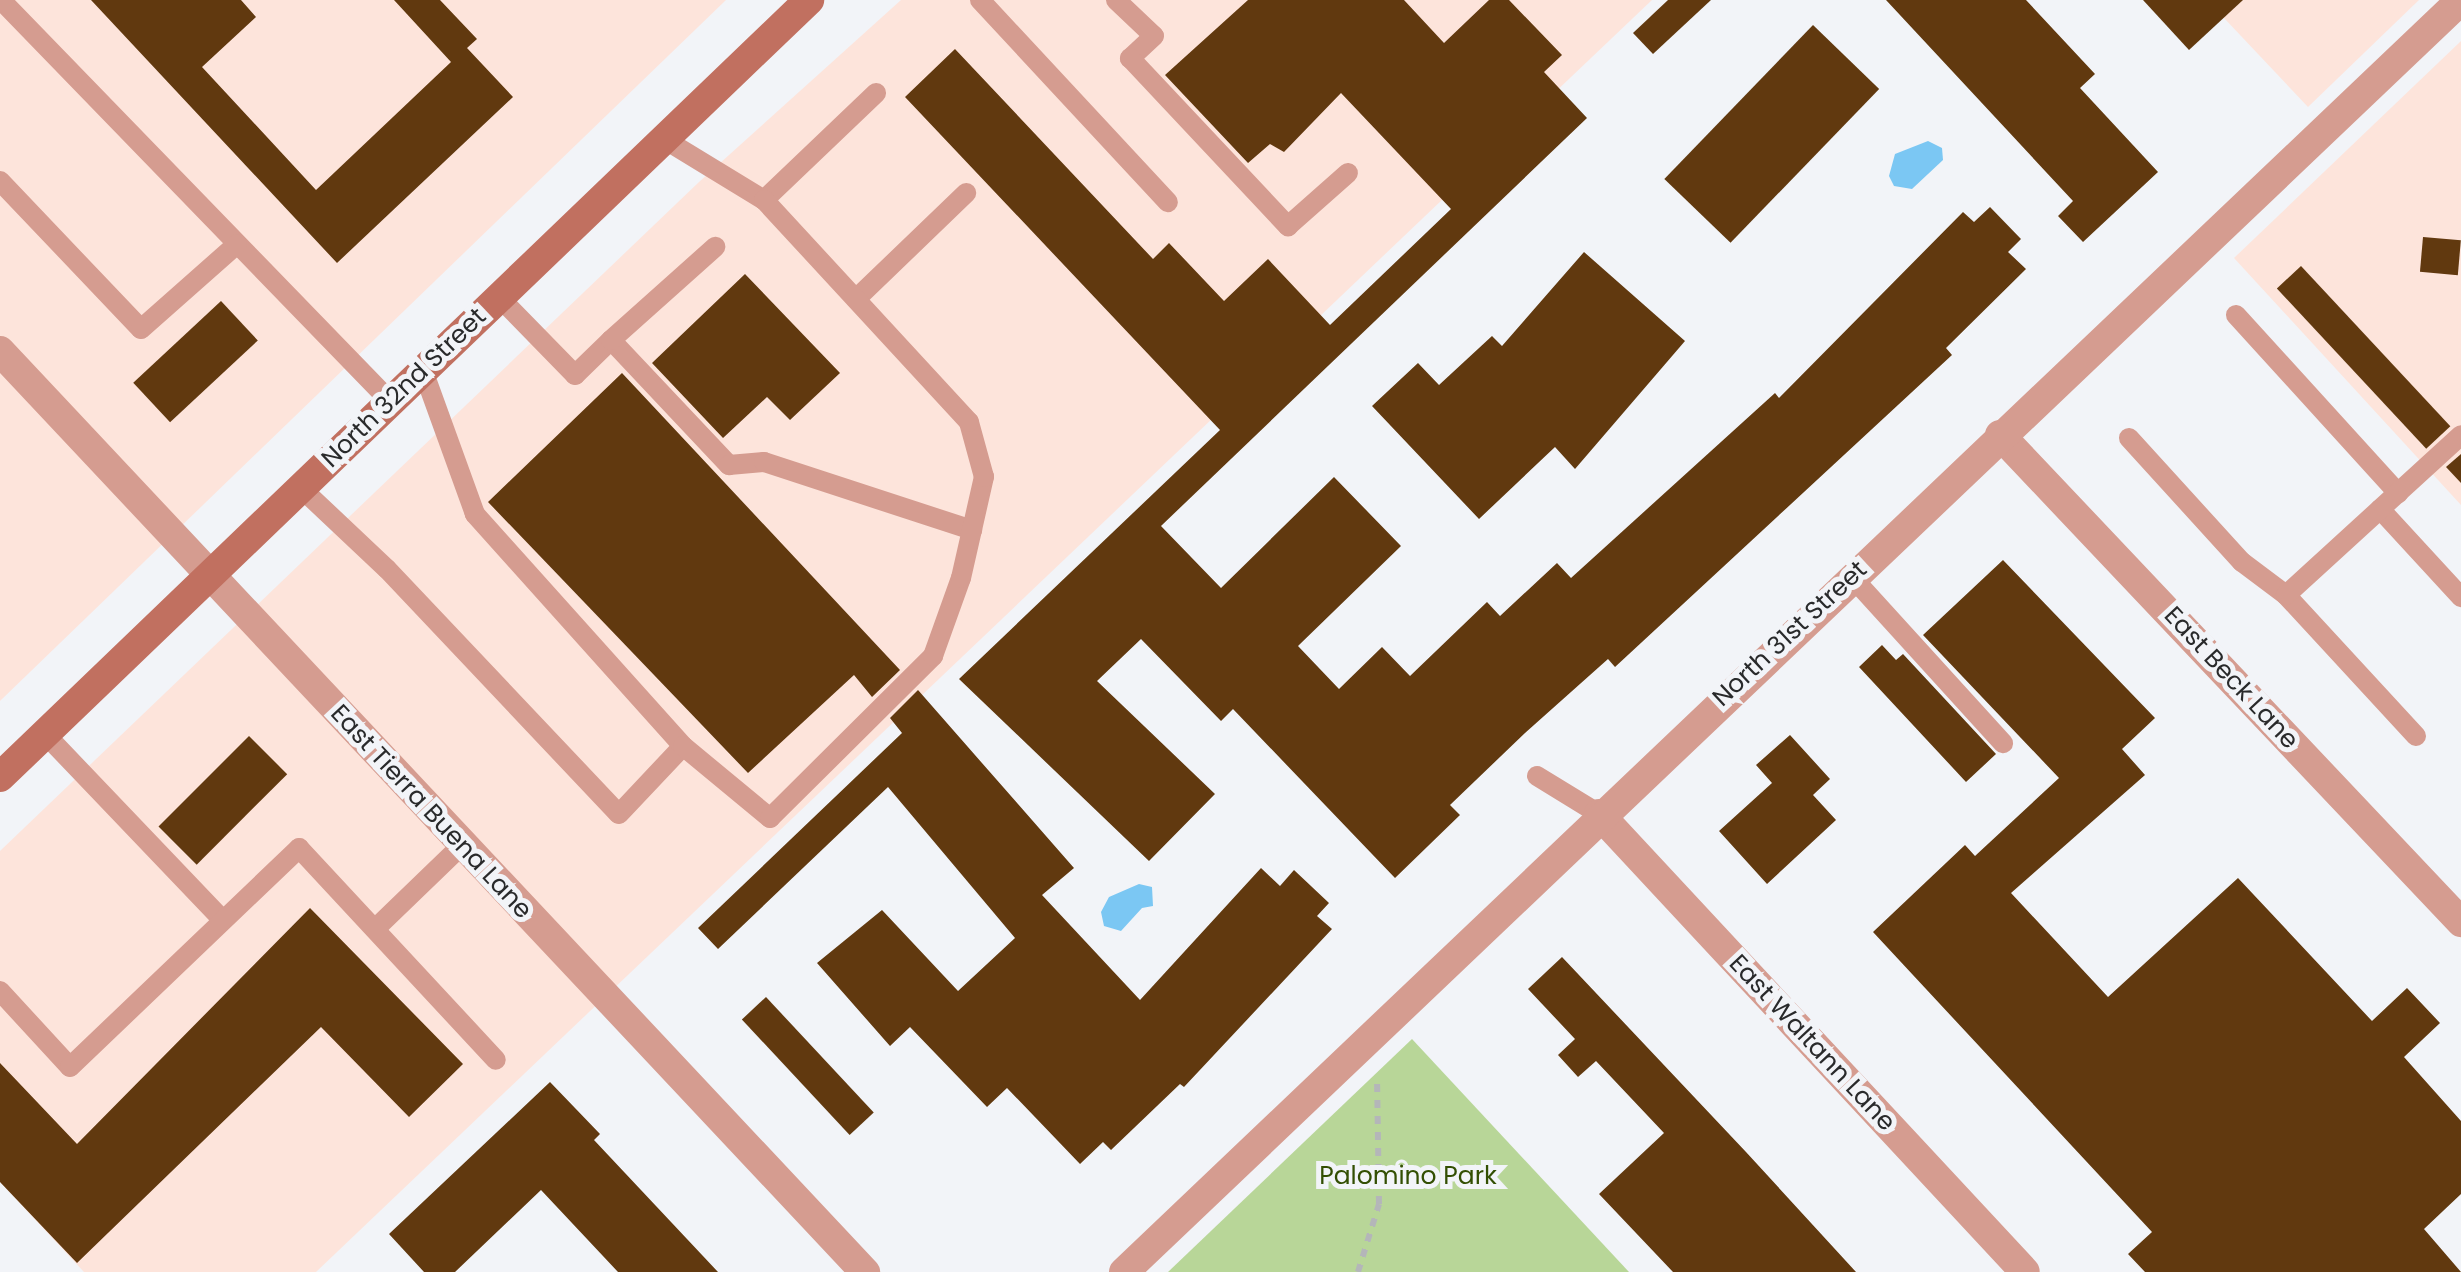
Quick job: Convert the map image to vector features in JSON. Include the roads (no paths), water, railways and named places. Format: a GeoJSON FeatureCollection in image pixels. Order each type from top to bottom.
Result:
{"type":"FeatureCollection","features":[{"type":"Feature","properties":{"kind":"main road","name":"North 32nd Street"},"geometry":{"type":"LineString","coordinates":[[0,777],[809,0]]}},
{"type":"Feature","properties":{"kind":"street","name":"North 31st Street"},"geometry":{"type":"LineString","coordinates":[[1124,1272],[2448,4]]}},
{"type":"Feature","properties":{"kind":"street","name":"East Tierra Buena Lane"},"geometry":{"type":"LineString","coordinates":[[0,350],[865,1272]]}},
{"type":"Feature","properties":{"kind":"street","name":"East Beck Lane"},"geometry":{"type":"LineString","coordinates":[[2000,435],[2461,922]]}},
{"type":"Feature","properties":{"kind":"street","name":"East Waltann Lane"},"geometry":{"type":"LineString","coordinates":[[1599,814],[2024,1272]]}},
{"type":"Feature","properties":{"kind":"lane"},"geometry":{"type":"LineString","coordinates":[[0,0],[391,402]]}},
{"type":"Feature","properties":{"kind":"lane"},"geometry":{"type":"LineString","coordinates":[[980,0],[1168,202]]}},
{"type":"Feature","properties":{"kind":"lane"},"geometry":{"type":"LineString","coordinates":[[1116,0],[1154,36],[1130,58],[1288,226],[1348,173]]}},
{"type":"Feature","properties":{"kind":"lane"},"geometry":{"type":"LineString","coordinates":[[764,200],[876,93]]}},
{"type":"Feature","properties":{"kind":"lane"},"geometry":{"type":"LineString","coordinates":[[423,370],[475,514],[684,746],[770,818],[932,656],[972,530],[984,477],[969,422],[764,200],[664,139]]}},
{"type":"Feature","properties":{"kind":"lane"},"geometry":{"type":"LineString","coordinates":[[0,181],[142,330],[237,244]]}},
{"type":"Feature","properties":{"kind":"lane"},"geometry":{"type":"LineString","coordinates":[[856,298],[966,192]]}},
{"type":"Feature","properties":{"kind":"lane"},"geometry":{"type":"LineString","coordinates":[[499,297],[575,375],[716,248]]}},
{"type":"Feature","properties":{"kind":"lane"},"geometry":{"type":"LineString","coordinates":[[2236,315],[2398,492]]}},
{"type":"Feature","properties":{"kind":"lane"},"geometry":{"type":"LineString","coordinates":[[611,340],[729,465],[764,462],[972,530]]}},
{"type":"Feature","properties":{"kind":"lane"},"geometry":{"type":"LineString","coordinates":[[2286,595],[2461,434]]}},
{"type":"Feature","properties":{"kind":"lane"},"geometry":{"type":"LineString","coordinates":[[2129,438],[2242,562],[2286,595],[2416,736]]}},
{"type":"Feature","properties":{"kind":"lane"},"geometry":{"type":"LineString","coordinates":[[300,488],[387,569],[619,814],[684,746]]}},
{"type":"Feature","properties":{"kind":"lane"},"geometry":{"type":"LineString","coordinates":[[2380,509],[2461,596]]}},
{"type":"Feature","properties":{"kind":"lane"},"geometry":{"type":"LineString","coordinates":[[1851,576],[2003,743]]}},
{"type":"Feature","properties":{"kind":"lane"},"geometry":{"type":"LineString","coordinates":[[45,734],[222,920]]}},
{"type":"Feature","properties":{"kind":"lane"},"geometry":{"type":"LineString","coordinates":[[1537,776],[1599,814]]}},
{"type":"Feature","properties":{"kind":"lane"},"geometry":{"type":"LineString","coordinates":[[374,929],[462,845]]}},
{"type":"Feature","properties":{"kind":"lane"},"geometry":{"type":"LineString","coordinates":[[0,991],[70,1066],[299,848],[496,1060]]}},
{"type":"Feature","properties":{"kind":"water"},"geometry":{"type":"Polygon","coordinates":[[[1928,141],[1942,148],[1943,160],[1912,189],[1894,186],[1889,176],[1895,154],[1928,141]]]}},
{"type":"Feature","properties":{"kind":"water"},"geometry":{"type":"Polygon","coordinates":[[[1139,884],[1152,887],[1153,906],[1142,908],[1121,931],[1104,926],[1101,912],[1109,897],[1139,884]]]}},
{"type":"Feature","properties":{"kind":"park label","name":"Palomino Park"},"geometry":{"type":"Point","coordinates":[1408,1176]}}]}
